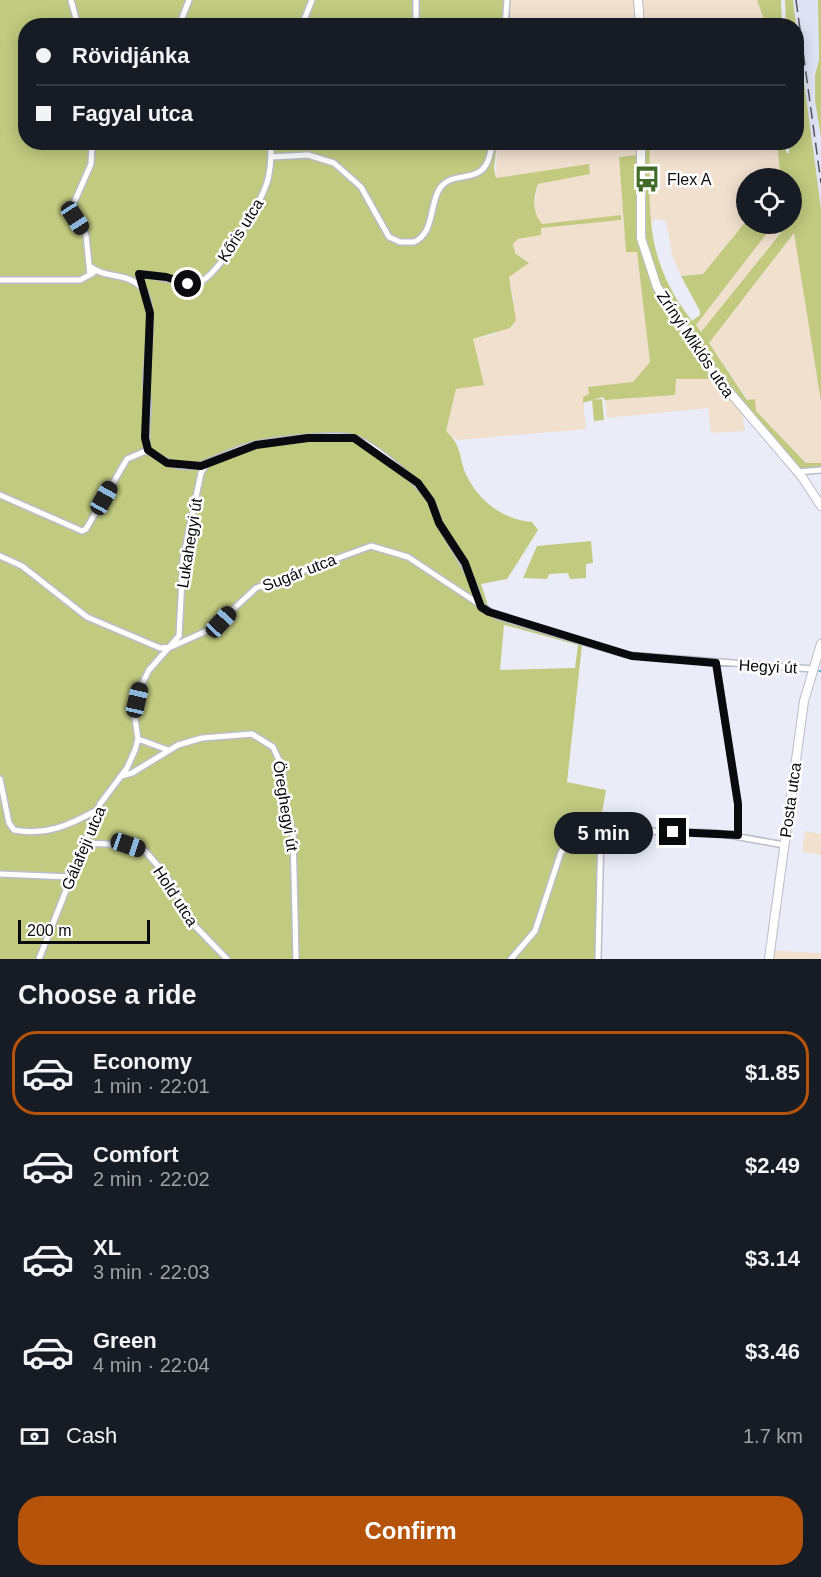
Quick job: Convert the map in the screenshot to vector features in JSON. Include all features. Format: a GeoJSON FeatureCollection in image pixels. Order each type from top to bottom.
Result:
{"type":"FeatureCollection","features":[{"type":"Feature","properties":{"kind":"main road"},"geometry":{"type":"LineString","coordinates":[[638,0],[639,18]]}},
{"type":"Feature","properties":{"kind":"main road","name":"Zrínyi Miklós utca"},"geometry":{"type":"LineString","coordinates":[[641,150],[641,231],[653,279],[698,352],[760,430],[797,472]]}},
{"type":"Feature","properties":{"kind":"main road"},"geometry":{"type":"LineString","coordinates":[[797,472],[821,506]]}},
{"type":"Feature","properties":{"kind":"main road","name":"Posta utca"},"geometry":{"type":"LineString","coordinates":[[770,959],[804,701],[813,669],[818,662],[821,644]]}},
{"type":"Feature","properties":{"kind":"street"},"geometry":{"type":"LineString","coordinates":[[71,0],[76,18]]}},
{"type":"Feature","properties":{"kind":"street"},"geometry":{"type":"LineString","coordinates":[[181,18],[189,0]]}},
{"type":"Feature","properties":{"kind":"street"},"geometry":{"type":"LineString","coordinates":[[305,18],[312,0]]}},
{"type":"Feature","properties":{"kind":"street"},"geometry":{"type":"LineString","coordinates":[[416,0],[417,18]]}},
{"type":"Feature","properties":{"kind":"street"},"geometry":{"type":"LineString","coordinates":[[506,18],[507,0]]}},
{"type":"Feature","properties":{"kind":"street"},"geometry":{"type":"LineString","coordinates":[[90,275],[91,267],[86,236],[74,215],[73,205],[91,164],[92,150]]}},
{"type":"Feature","properties":{"kind":"street","name":"Kőris utca"},"geometry":{"type":"LineString","coordinates":[[139,274],[166,277],[188,284],[199,283],[207,279],[266,187],[271,150]]}},
{"type":"Feature","properties":{"kind":"street"},"geometry":{"type":"LineString","coordinates":[[271,156],[313,155],[334,163],[362,187],[389,237],[400,242],[414,242],[425,232],[440,188],[449,181],[474,175],[483,170],[489,160],[491,150]]}},
{"type":"Feature","properties":{"kind":"street"},"geometry":{"type":"LineString","coordinates":[[91,267],[97,272],[123,276],[139,274],[150,313],[145,438],[148,450],[167,463],[196,466],[206,465],[256,445],[336,437],[360,440],[409,476],[431,501],[439,523],[471,575],[481,607]]}},
{"type":"Feature","properties":{"kind":"street"},"geometry":{"type":"LineString","coordinates":[[0,280],[80,280],[97,272]]}},
{"type":"Feature","properties":{"kind":"street"},"geometry":{"type":"LineString","coordinates":[[123,276],[141,287]]}},
{"type":"Feature","properties":{"kind":"street"},"geometry":{"type":"LineString","coordinates":[[0,495],[82,531],[86,529],[127,459],[148,450]]}},
{"type":"Feature","properties":{"kind":"street"},"geometry":{"type":"LineString","coordinates":[[196,466],[201,473],[206,465]]}},
{"type":"Feature","properties":{"kind":"street"},"geometry":{"type":"LineString","coordinates":[[797,472],[821,470]]}},
{"type":"Feature","properties":{"kind":"street","name":"Lukahegyi út"},"geometry":{"type":"LineString","coordinates":[[171,647],[179,636],[183,559],[201,473]]}},
{"type":"Feature","properties":{"kind":"street","name":"Sugár utca"},"geometry":{"type":"LineString","coordinates":[[171,647],[213,628],[256,588],[366,546],[386,548],[408,557],[481,607]]}},
{"type":"Feature","properties":{"kind":"street"},"geometry":{"type":"LineString","coordinates":[[0,556],[22,566],[87,617],[160,648],[171,647]]}},
{"type":"Feature","properties":{"kind":"street","name":"Hegyi út"},"geometry":{"type":"LineString","coordinates":[[481,607],[508,620],[627,655],[813,669]]}},
{"type":"Feature","properties":{"kind":"street","name":"Gálafeji utca"},"geometry":{"type":"LineString","coordinates":[[39,959],[98,809],[127,768],[138,739],[134,712],[140,688],[148,670],[171,647]]}},
{"type":"Feature","properties":{"kind":"street"},"geometry":{"type":"LineString","coordinates":[[716,663],[738,804],[738,835]]}},
{"type":"Feature","properties":{"kind":"street","name":"Öreghegyi út"},"geometry":{"type":"LineString","coordinates":[[121,776],[132,773],[168,750],[202,738],[252,735],[273,747],[281,759],[284,781],[282,798],[294,846],[296,959]]}},
{"type":"Feature","properties":{"kind":"street"},"geometry":{"type":"LineString","coordinates":[[138,739],[168,750]]}},
{"type":"Feature","properties":{"kind":"street"},"geometry":{"type":"LineString","coordinates":[[0,778],[9,823],[14,830],[42,832],[59,829],[98,809]]}},
{"type":"Feature","properties":{"kind":"street"},"geometry":{"type":"LineString","coordinates":[[598,959],[601,830]]}},
{"type":"Feature","properties":{"kind":"street"},"geometry":{"type":"LineString","coordinates":[[511,959],[535,931],[561,852],[580,834],[601,830],[738,835],[784,845]]}},
{"type":"Feature","properties":{"kind":"street","name":"Hold utca"},"geometry":{"type":"LineString","coordinates":[[84,843],[128,845],[145,851],[166,875],[194,925],[227,959]]}},
{"type":"Feature","properties":{"kind":"street"},"geometry":{"type":"LineString","coordinates":[[0,874],[71,877]]}},
{"type":"Feature","properties":{"kind":"shaded area"},"geometry":{"type":"Polygon","coordinates":[[[510,0],[757,0],[763,18],[510,18],[510,0]]]}},
{"type":"Feature","properties":{"kind":"shaded area"},"geometry":{"type":"Polygon","coordinates":[[[793,0],[818,0],[819,60],[815,75],[815,101],[821,137],[821,209],[804,82],[804,18],[795,18],[793,0]]]}},
{"type":"Feature","properties":{"kind":"shaded area"},"geometry":{"type":"Polygon","coordinates":[[[497,150],[639,150],[639,155],[619,157],[626,252],[637,251],[650,362],[633,383],[588,387],[589,394],[583,397],[586,429],[457,440],[446,431],[456,389],[473,339],[495,334],[514,300],[509,277],[526,260],[515,253],[513,244],[518,239],[541,235],[541,228],[621,220],[621,216],[541,224],[535,216],[538,184],[590,174],[589,165],[496,178],[497,150]]]}},
{"type":"Feature","properties":{"kind":"shaded area"},"geometry":{"type":"Polygon","coordinates":[[[650,150],[778,150],[780,168],[736,168],[736,234],[703,274],[681,276],[672,255],[666,221],[654,219],[654,222],[649,223],[650,150]]]}},
{"type":"Feature","properties":{"kind":"shaded area"},"geometry":{"type":"Polygon","coordinates":[[[766,234],[780,234],[701,332],[696,325],[766,234]]]}},
{"type":"Feature","properties":{"kind":"shaded area"},"geometry":{"type":"Polygon","coordinates":[[[794,234],[821,402],[821,463],[807,463],[755,410],[709,343],[794,234]]]}},
{"type":"Feature","properties":{"kind":"shaded area"},"geometry":{"type":"Polygon","coordinates":[[[675,379],[715,379],[742,413],[745,431],[711,433],[708,408],[607,418],[605,400],[675,395],[675,379]]]}},
{"type":"Feature","properties":{"kind":"shaded area"},"geometry":{"type":"Polygon","coordinates":[[[805,831],[821,834],[821,855],[802,852],[805,831]]]}},
{"type":"Feature","properties":{"kind":"shaded area"},"geometry":{"type":"Polygon","coordinates":[[[765,950],[821,953],[821,959],[765,959],[765,950]]]}},
{"type":"Feature","properties":{"kind":"green space"},"geometry":{"type":"Polygon","coordinates":[[[0,0],[510,0],[510,18],[18,18],[18,150],[496,150],[494,168],[496,178],[589,164],[590,174],[538,184],[534,205],[536,215],[542,224],[621,215],[621,220],[541,228],[541,235],[518,239],[513,244],[515,253],[529,263],[509,277],[516,320],[510,328],[473,339],[484,385],[456,389],[446,431],[456,443],[474,489],[496,509],[513,518],[532,522],[538,530],[507,579],[481,584],[490,611],[582,645],[567,782],[606,790],[598,836],[597,959],[0,959],[0,0]],[[504,625],[500,670],[575,668],[578,645],[504,625]]]}},
{"type":"Feature","properties":{"kind":"green space"},"geometry":{"type":"Polygon","coordinates":[[[757,0],[781,0],[782,18],[763,18],[757,0]]]}},
{"type":"Feature","properties":{"kind":"green space"},"geometry":{"type":"Polygon","coordinates":[[[785,0],[793,0],[795,18],[786,18],[785,0]]]}},
{"type":"Feature","properties":{"kind":"green space"},"geometry":{"type":"Polygon","coordinates":[[[818,0],[821,0],[821,137],[815,101],[815,75],[819,60],[818,0]]]}},
{"type":"Feature","properties":{"kind":"green space"},"geometry":{"type":"Polygon","coordinates":[[[804,82],[821,209],[821,402],[794,234],[802,234],[802,168],[780,168],[778,150],[786,150],[786,153],[789,153],[789,150],[804,150],[804,82]]]}},
{"type":"Feature","properties":{"kind":"green space"},"geometry":{"type":"Polygon","coordinates":[[[639,150],[650,150],[650,215],[653,237],[665,278],[692,321],[700,315],[700,311],[681,276],[703,274],[736,234],[766,234],[696,325],[701,332],[780,234],[793,234],[709,343],[747,400],[755,399],[756,411],[806,463],[821,463],[821,473],[798,472],[742,414],[715,379],[676,379],[675,395],[605,400],[603,397],[583,403],[583,397],[589,394],[588,387],[633,382],[650,362],[637,252],[626,252],[619,157],[639,155],[639,150]]]}},
{"type":"Feature","properties":{"kind":"green space"},"geometry":{"type":"Polygon","coordinates":[[[602,399],[604,420],[594,421],[592,400],[602,399]]]}},
{"type":"Feature","properties":{"kind":"green space"},"geometry":{"type":"Polygon","coordinates":[[[591,541],[593,563],[586,564],[586,578],[570,579],[568,573],[549,574],[547,579],[523,578],[537,546],[591,541]]]}},
{"type":"Feature","properties":{"kind":"railway"},"geometry":{"type":"LineString","coordinates":[[796,0],[798,18]]}},
{"type":"Feature","properties":{"kind":"railway"},"geometry":{"type":"LineString","coordinates":[[804,59],[821,183]]}},
{"type":"Feature","properties":{"kind":"place","name":"Flex A"},"geometry":{"type":"Point","coordinates":[647,179]}},
{"type":"Feature","properties":{"kind":"route"},"geometry":{"type":"LineString","coordinates":[[188,284],[166,277],[139,274],[150,313],[145,438],[148,450],[157,457],[167,463],[201,466],[243,448],[256,445],[308,438],[336,437],[360,440],[418,483],[431,501],[439,523],[465,563],[475,585],[481,607],[508,620],[632,656],[716,663],[738,804],[740,824],[738,835],[673,832]]}}]}
